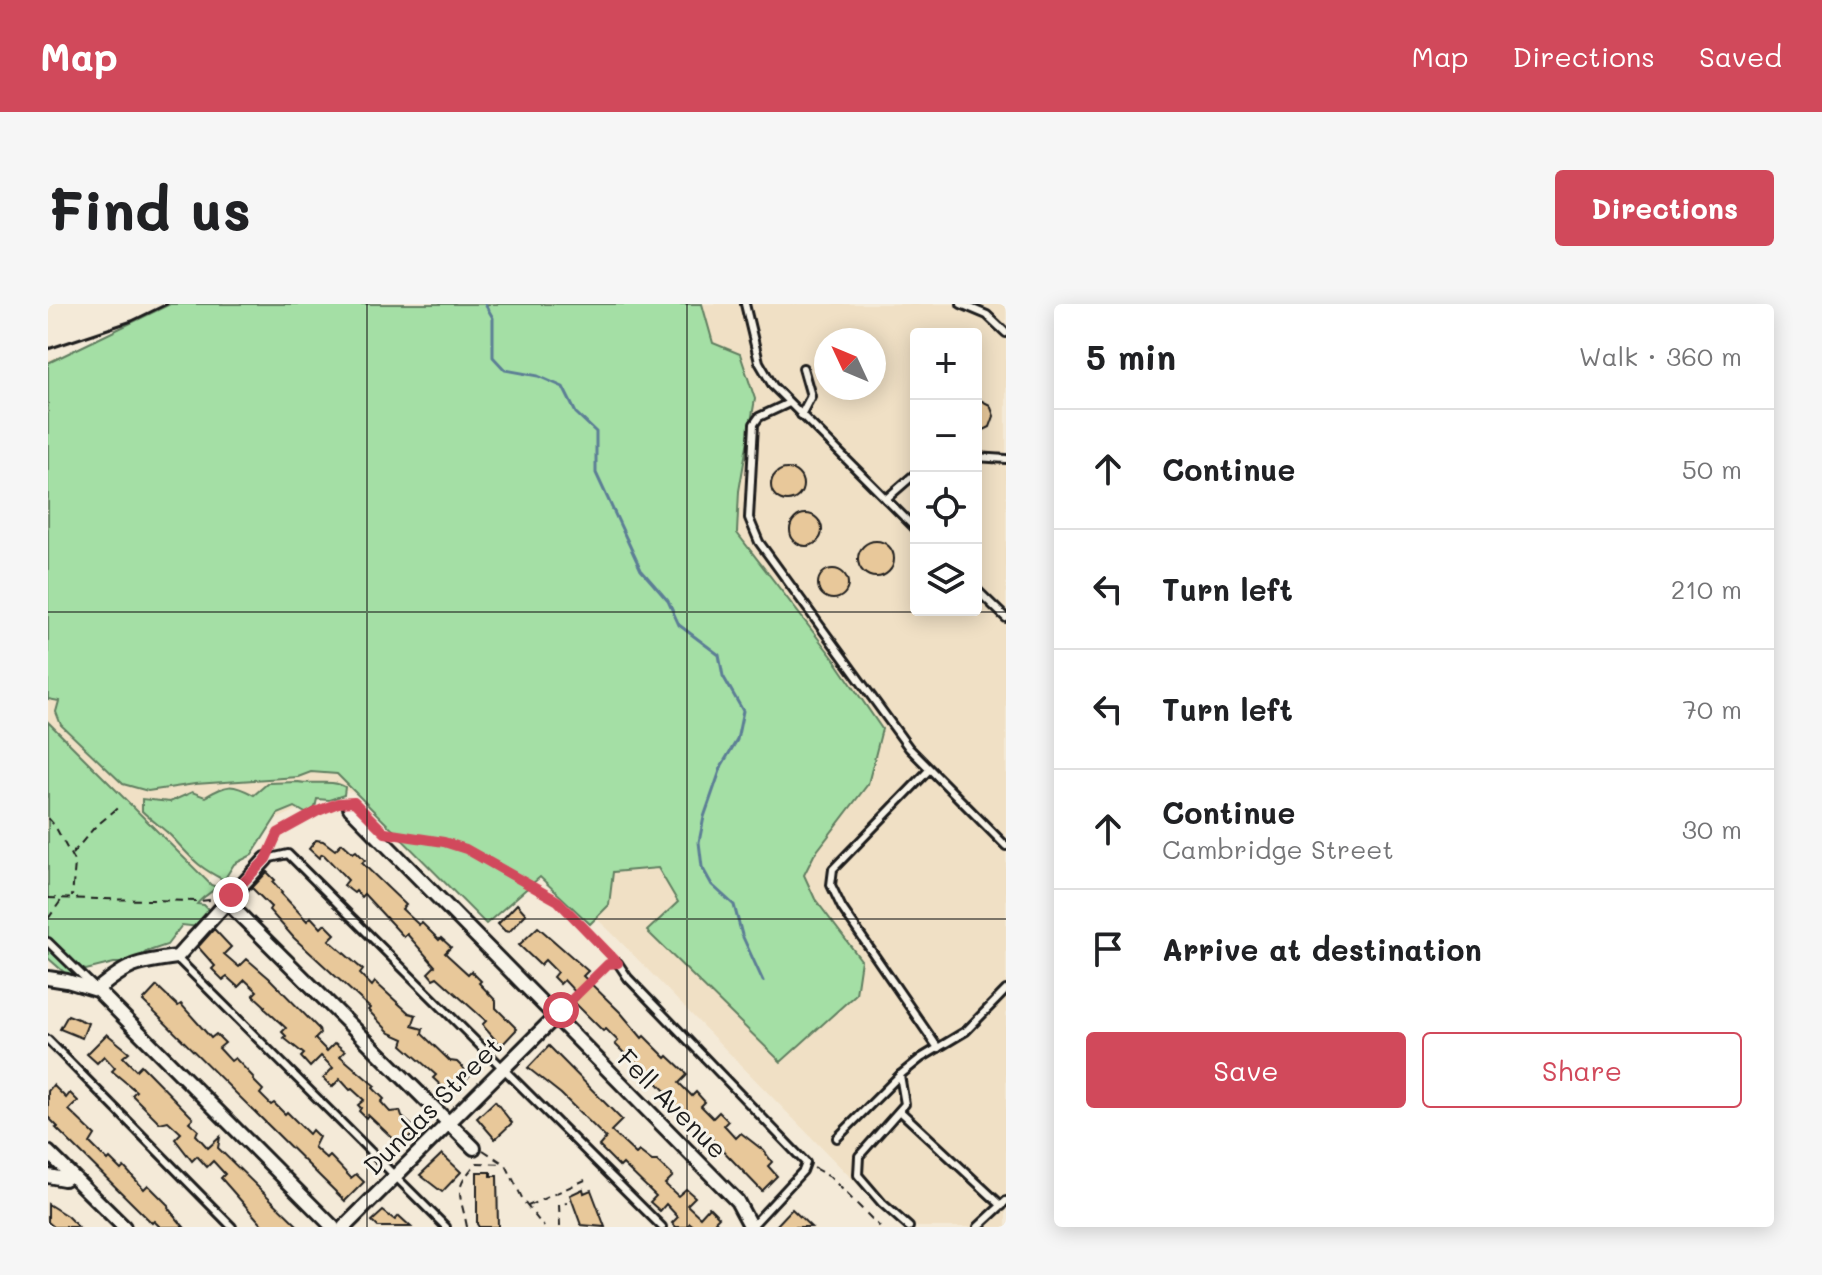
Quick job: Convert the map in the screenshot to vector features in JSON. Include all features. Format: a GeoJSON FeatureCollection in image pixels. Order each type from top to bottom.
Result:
{"type":"FeatureCollection","features":[{"type":"Feature","properties":{"kind":"street","name":"Fell Avenue"},"geometry":{"type":"LineString","coordinates":[[350,804],[737,1201],[751,1227]]}},
{"type":"Feature","properties":{"kind":"street"},"geometry":{"type":"LineString","coordinates":[[97,990],[123,969],[144,961],[177,957],[225,894],[266,859]]}},
{"type":"Feature","properties":{"kind":"street"},"geometry":{"type":"LineString","coordinates":[[225,894],[474,1148]]}},
{"type":"Feature","properties":{"kind":"street"},"geometry":{"type":"LineString","coordinates":[[48,978],[97,990],[333,1227]]}},
{"type":"Feature","properties":{"kind":"street","name":"Dundas Street"},"geometry":{"type":"LineString","coordinates":[[344,1227],[557,1014]]}},
{"type":"Feature","properties":{"kind":"street"},"geometry":{"type":"LineString","coordinates":[[48,1152],[124,1227]]}},
{"type":"Feature","properties":{"kind":"street"},"geometry":{"type":"LineString","coordinates":[[48,1176],[64,1179],[70,1175]]}},
{"type":"Feature","properties":{"kind":"lane"},"geometry":{"type":"LineString","coordinates":[[745,304],[759,362],[773,386],[910,523]]}},
{"type":"Feature","properties":{"kind":"lane"},"geometry":{"type":"LineString","coordinates":[[961,304],[987,315],[1006,333]]}},
{"type":"Feature","properties":{"kind":"lane"},"geometry":{"type":"LineString","coordinates":[[801,415],[811,396],[803,368]]}},
{"type":"Feature","properties":{"kind":"lane"},"geometry":{"type":"LineString","coordinates":[[789,403],[759,417],[754,424],[749,503],[752,531],[826,632],[844,662],[929,770],[1006,846]]}},
{"type":"Feature","properties":{"kind":"lane"},"geometry":{"type":"LineString","coordinates":[[982,457],[1006,459]]}},
{"type":"Feature","properties":{"kind":"lane"},"geometry":{"type":"LineString","coordinates":[[886,499],[910,478]]}},
{"type":"Feature","properties":{"kind":"lane"},"geometry":{"type":"LineString","coordinates":[[982,595],[1006,618]]}},
{"type":"Feature","properties":{"kind":"lane"},"geometry":{"type":"LineString","coordinates":[[929,770],[833,869],[831,885],[842,908],[938,1048]]}},
{"type":"Feature","properties":{"kind":"lane"},"geometry":{"type":"LineString","coordinates":[[266,859],[288,854],[592,1157],[642,1212],[662,1227]]}},
{"type":"Feature","properties":{"kind":"lane"},"geometry":{"type":"LineString","coordinates":[[48,942],[97,990]]}},
{"type":"Feature","properties":{"kind":"lane"},"geometry":{"type":"LineString","coordinates":[[177,957],[444,1222]]}},
{"type":"Feature","properties":{"kind":"lane"},"geometry":{"type":"LineString","coordinates":[[618,963],[628,978],[730,1080],[806,1163],[803,1171],[751,1227]]}},
{"type":"Feature","properties":{"kind":"lane"},"geometry":{"type":"LineString","coordinates":[[837,1138],[900,1075],[966,1031],[1006,990]]}},
{"type":"Feature","properties":{"kind":"lane"},"geometry":{"type":"LineString","coordinates":[[48,1040],[232,1227]]}},
{"type":"Feature","properties":{"kind":"lane"},"geometry":{"type":"LineString","coordinates":[[900,1075],[905,1104],[859,1156],[858,1175],[882,1203],[909,1227]]}},
{"type":"Feature","properties":{"kind":"lane"},"geometry":{"type":"LineString","coordinates":[[900,1111],[1004,1204],[978,1227]]}},
{"type":"Feature","properties":{"kind":"lane"},"geometry":{"type":"LineString","coordinates":[[586,1165],[592,1157]]}},
{"type":"Feature","properties":{"kind":"path"},"geometry":{"type":"LineString","coordinates":[[266,859],[278,833],[318,811],[350,804]]}},
{"type":"Feature","properties":{"kind":"path"},"geometry":{"type":"LineString","coordinates":[[71,855],[94,828],[121,805]]}},
{"type":"Feature","properties":{"kind":"path"},"geometry":{"type":"LineString","coordinates":[[48,818],[75,863],[71,899]]}},
{"type":"Feature","properties":{"kind":"path"},"geometry":{"type":"LineString","coordinates":[[385,833],[444,842],[466,849],[558,901],[618,963]]}},
{"type":"Feature","properties":{"kind":"path"},"geometry":{"type":"LineString","coordinates":[[48,898],[210,900],[225,894]]}},
{"type":"Feature","properties":{"kind":"path"},"geometry":{"type":"LineString","coordinates":[[48,919],[63,898]]}},
{"type":"Feature","properties":{"kind":"path"},"geometry":{"type":"LineString","coordinates":[[557,1014],[608,964],[618,963]]}},
{"type":"Feature","properties":{"kind":"path"},"geometry":{"type":"LineString","coordinates":[[474,1148],[486,1151],[506,1165],[527,1207],[544,1227]]}},
{"type":"Feature","properties":{"kind":"path"},"geometry":{"type":"LineString","coordinates":[[467,1227],[458,1187],[463,1177],[477,1163],[506,1165]]}},
{"type":"Feature","properties":{"kind":"path"},"geometry":{"type":"LineString","coordinates":[[806,1163],[830,1177],[880,1227]]}},
{"type":"Feature","properties":{"kind":"path"},"geometry":{"type":"LineString","coordinates":[[527,1207],[585,1180]]}},
{"type":"Feature","properties":{"kind":"path"},"geometry":{"type":"LineString","coordinates":[[560,1227],[559,1205],[567,1203]]}},
{"type":"Feature","properties":{"kind":"path"},"geometry":{"type":"LineString","coordinates":[[536,1227],[541,1223]]}},
{"type":"Feature","properties":{"kind":"shaded area"},"geometry":{"type":"Polygon","coordinates":[[[197,304],[1006,304],[1006,1227],[899,1227],[610,931],[532,860],[429,811],[343,790],[263,825],[207,880],[48,722],[48,360],[197,304]]]}},
{"type":"Feature","properties":{"kind":"green space"},"geometry":{"type":"Polygon","coordinates":[[[170,304],[702,304],[713,343],[740,354],[755,399],[739,491],[737,533],[834,659],[882,729],[868,784],[814,855],[804,875],[815,899],[861,960],[856,994],[781,1062],[647,931],[678,902],[658,868],[613,872],[609,905],[590,924],[540,877],[486,924],[337,774],[311,772],[298,777],[195,784],[148,791],[123,784],[61,725],[56,712],[59,701],[48,699],[48,363],[170,304]]]}},
{"type":"Feature","properties":{"kind":"green space"},"geometry":{"type":"Polygon","coordinates":[[[48,722],[211,885],[217,887],[197,904],[208,909],[199,927],[182,925],[167,945],[146,952],[133,963],[114,963],[86,970],[68,964],[73,975],[65,973],[48,958],[48,722]]]}},
{"type":"Feature","properties":{"kind":"green space"},"geometry":{"type":"Polygon","coordinates":[[[268,783],[340,785],[345,787],[344,795],[329,800],[317,799],[315,808],[307,814],[295,807],[278,814],[252,855],[234,864],[224,880],[200,866],[142,811],[142,799],[170,802],[192,792],[205,797],[230,787],[254,795],[268,783]]]}},
{"type":"Feature","properties":{"kind":"building"},"geometry":{"type":"Polygon","coordinates":[[[982,401],[990,405],[994,416],[990,427],[982,431],[982,401]]]}},
{"type":"Feature","properties":{"kind":"building"},"geometry":{"type":"Polygon","coordinates":[[[787,469],[798,474],[803,485],[798,496],[787,501],[776,496],[771,485],[776,474],[787,469]]]}},
{"type":"Feature","properties":{"kind":"building"},"geometry":{"type":"Polygon","coordinates":[[[806,514],[817,519],[822,530],[817,541],[806,546],[795,541],[790,530],[795,519],[806,514]]]}},
{"type":"Feature","properties":{"kind":"building"},"geometry":{"type":"Polygon","coordinates":[[[876,541],[889,546],[894,559],[889,572],[876,577],[863,572],[858,559],[863,546],[876,541]]]}},
{"type":"Feature","properties":{"kind":"building"},"geometry":{"type":"Polygon","coordinates":[[[833,569],[843,574],[848,584],[843,594],[833,599],[823,594],[818,584],[823,574],[833,569]]]}},
{"type":"Feature","properties":{"kind":"building"},"geometry":{"type":"Polygon","coordinates":[[[316,840],[335,850],[342,843],[353,853],[356,851],[365,860],[362,863],[406,905],[402,909],[451,947],[445,953],[468,974],[471,971],[481,981],[479,983],[496,1001],[496,1008],[517,1029],[501,1046],[484,1027],[486,1021],[437,977],[433,979],[428,973],[435,966],[407,934],[404,937],[364,894],[361,897],[344,885],[348,880],[324,855],[319,858],[309,849],[316,840]]]}},
{"type":"Feature","properties":{"kind":"building"},"geometry":{"type":"Polygon","coordinates":[[[267,872],[281,893],[307,921],[311,917],[321,928],[325,924],[335,934],[329,940],[363,970],[360,974],[372,986],[375,982],[409,1013],[416,1015],[412,1026],[423,1029],[422,1034],[470,1075],[451,1095],[433,1078],[436,1075],[402,1045],[404,1039],[390,1033],[368,1010],[370,1008],[294,938],[269,910],[271,907],[252,888],[267,872]]]}},
{"type":"Feature","properties":{"kind":"building"},"geometry":{"type":"Polygon","coordinates":[[[517,904],[526,914],[509,932],[505,931],[498,924],[517,904]]]}},
{"type":"Feature","properties":{"kind":"building"},"geometry":{"type":"Polygon","coordinates":[[[538,927],[588,971],[583,976],[642,1038],[644,1036],[685,1072],[687,1075],[679,1083],[692,1096],[696,1092],[705,1102],[701,1106],[713,1118],[719,1112],[728,1121],[724,1125],[736,1138],[741,1133],[764,1151],[772,1162],[768,1166],[777,1176],[762,1191],[674,1105],[669,1095],[637,1062],[635,1064],[615,1044],[618,1041],[606,1029],[603,1031],[574,1002],[579,996],[564,980],[560,984],[553,977],[557,972],[545,960],[540,965],[519,945],[538,927]]]}},
{"type":"Feature","properties":{"kind":"building"},"geometry":{"type":"Polygon","coordinates":[[[214,929],[231,947],[224,954],[239,967],[247,959],[269,978],[319,1029],[320,1034],[315,1039],[327,1051],[335,1043],[345,1051],[340,1056],[375,1086],[373,1088],[384,1099],[381,1102],[390,1112],[400,1111],[402,1117],[415,1128],[415,1132],[401,1146],[368,1115],[366,1118],[359,1111],[361,1108],[358,1105],[364,1100],[352,1089],[340,1079],[332,1087],[323,1078],[333,1068],[321,1056],[310,1067],[301,1057],[304,1054],[284,1038],[286,1036],[282,1032],[286,1028],[253,995],[257,991],[245,980],[238,987],[227,977],[223,980],[212,969],[215,966],[198,947],[214,929]]]}},
{"type":"Feature","properties":{"kind":"building"},"geometry":{"type":"Polygon","coordinates":[[[157,986],[178,1006],[181,1004],[211,1038],[216,1034],[225,1043],[219,1048],[231,1061],[235,1058],[254,1078],[263,1090],[260,1094],[271,1105],[274,1103],[309,1134],[312,1130],[319,1137],[314,1147],[327,1159],[330,1156],[351,1178],[356,1174],[364,1182],[345,1201],[143,1001],[157,986]]]}},
{"type":"Feature","properties":{"kind":"building"},"geometry":{"type":"Polygon","coordinates":[[[68,1015],[88,1023],[82,1038],[60,1029],[68,1015]]]}},
{"type":"Feature","properties":{"kind":"building"},"geometry":{"type":"Polygon","coordinates":[[[107,1034],[129,1052],[123,1057],[136,1070],[141,1065],[193,1118],[189,1122],[198,1130],[196,1135],[208,1148],[220,1137],[218,1148],[299,1227],[264,1227],[221,1178],[225,1174],[213,1161],[207,1167],[197,1156],[192,1161],[175,1139],[181,1133],[168,1121],[160,1123],[132,1095],[136,1091],[112,1071],[115,1068],[104,1056],[97,1063],[87,1054],[107,1034]]]}},
{"type":"Feature","properties":{"kind":"building"},"geometry":{"type":"Polygon","coordinates":[[[549,1046],[622,1120],[611,1131],[636,1154],[639,1151],[652,1161],[657,1161],[673,1176],[665,1184],[678,1196],[686,1189],[695,1197],[687,1205],[700,1217],[709,1207],[719,1217],[715,1221],[721,1227],[695,1227],[690,1223],[686,1227],[676,1227],[672,1223],[678,1217],[666,1204],[660,1211],[650,1202],[656,1196],[599,1146],[606,1138],[561,1094],[528,1068],[549,1046]]]}},
{"type":"Feature","properties":{"kind":"building"},"geometry":{"type":"Polygon","coordinates":[[[53,1085],[66,1098],[70,1093],[78,1101],[69,1110],[95,1135],[90,1143],[108,1161],[110,1159],[121,1170],[124,1167],[144,1189],[148,1185],[184,1227],[160,1227],[154,1221],[152,1223],[56,1128],[48,1117],[48,1091],[53,1085]]]}},
{"type":"Feature","properties":{"kind":"building"},"geometry":{"type":"Polygon","coordinates":[[[495,1101],[512,1123],[495,1139],[477,1118],[495,1101]]]}},
{"type":"Feature","properties":{"kind":"building"},"geometry":{"type":"Polygon","coordinates":[[[442,1154],[461,1172],[442,1192],[420,1175],[442,1154]]]}},
{"type":"Feature","properties":{"kind":"building"},"geometry":{"type":"Polygon","coordinates":[[[477,1172],[491,1172],[491,1176],[497,1176],[498,1227],[479,1227],[477,1224],[477,1172]]]}},
{"type":"Feature","properties":{"kind":"building"},"geometry":{"type":"Polygon","coordinates":[[[583,1189],[584,1193],[591,1190],[605,1227],[581,1225],[570,1195],[583,1189]]]}},
{"type":"Feature","properties":{"kind":"building"},"geometry":{"type":"Polygon","coordinates":[[[48,1204],[78,1227],[54,1227],[48,1222],[48,1204]]]}},
{"type":"Feature","properties":{"kind":"building"},"geometry":{"type":"Polygon","coordinates":[[[792,1209],[811,1227],[775,1227],[792,1209]]]}},
{"type":"Feature","properties":{"kind":"building"},"geometry":{"type":"Polygon","coordinates":[[[383,1211],[395,1220],[399,1216],[411,1227],[378,1227],[372,1221],[383,1211]]]}},
{"type":"Feature","properties":{"kind":"waterway"},"geometry":{"type":"LineString","coordinates":[[485,304],[493,318],[493,357],[505,370],[538,376],[563,387],[576,413],[596,432],[596,473],[641,570],[668,601],[679,625],[719,655],[723,676],[743,711],[737,740],[722,765],[699,842],[702,867],[712,885],[734,905],[742,935],[763,981]]}},
{"type":"Feature","properties":{"kind":"railway"},"geometry":{"type":"LineString","coordinates":[[48,349],[132,321],[167,304]]}},
{"type":"Feature","properties":{"kind":"route"},"geometry":{"type":"LineString","coordinates":[[231,895],[266,859],[278,833],[318,811],[338,803],[354,802],[385,833],[444,842],[466,849],[558,901],[607,950],[618,963],[608,964],[561,1010]]}}]}
